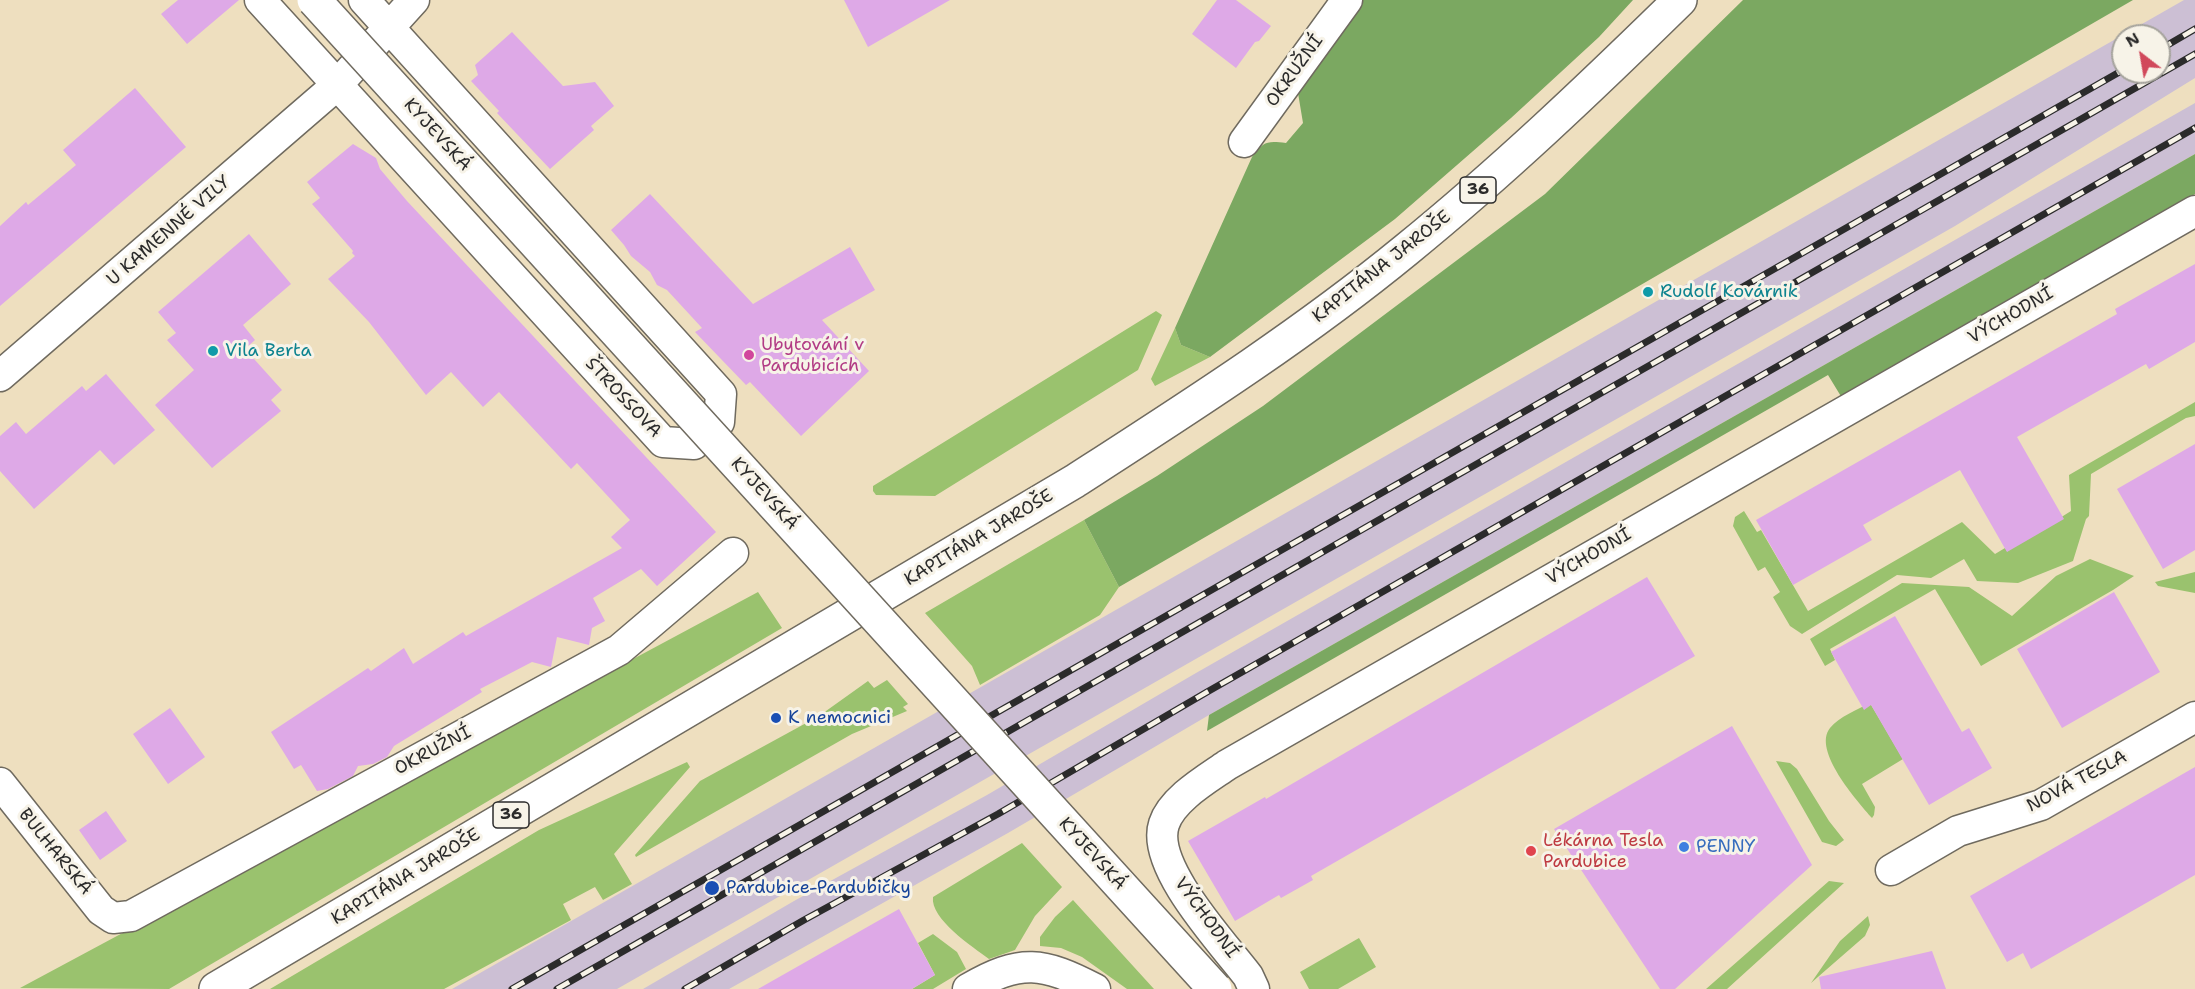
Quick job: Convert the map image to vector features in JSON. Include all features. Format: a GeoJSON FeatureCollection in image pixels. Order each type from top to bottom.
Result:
{"type":"FeatureCollection","features":[{"type":"Feature","properties":{"kind":"main road","name":"KYJEVSKÁ"},"geometry":{"type":"LineString","coordinates":[[314,0],[1215,989]]}},
{"type":"Feature","properties":{"kind":"main road","name":"KAPITÁNA JAROŠE"},"geometry":{"type":"LineString","coordinates":[[216,989],[1065,487],[1207,396],[1330,309],[1404,252],[1504,168],[1680,0]]}},
{"type":"Feature","properties":{"kind":"street","name":"ŠTROSSOVA"},"geometry":{"type":"LineString","coordinates":[[260,0],[663,442],[694,444],[719,423],[721,394],[364,0]]}},
{"type":"Feature","properties":{"kind":"street","name":"U KAMENNÉ VILY"},"geometry":{"type":"LineString","coordinates":[[0,376],[337,85],[414,0]]}},
{"type":"Feature","properties":{"kind":"street","name":"OKRUŽNÍ"},"geometry":{"type":"LineString","coordinates":[[1244,142],[1347,0]]}},
{"type":"Feature","properties":{"kind":"street","name":"VÝCHODNÍ"},"geometry":{"type":"LineString","coordinates":[[1254,989],[1248,976],[1176,880],[1162,850],[1164,823],[1191,790],[1227,765],[2195,211]]}},
{"type":"Feature","properties":{"kind":"street","name":"OKRUŽNÍ"},"geometry":{"type":"LineString","coordinates":[[113,918],[131,916],[619,650],[733,552]]}},
{"type":"Feature","properties":{"kind":"street","name":"NOVÁ TESLA"},"geometry":{"type":"LineString","coordinates":[[1891,870],[1958,831],[2042,805],[2195,717]]}},
{"type":"Feature","properties":{"kind":"street","name":"BULHARSKÁ"},"geometry":{"type":"LineString","coordinates":[[0,783],[101,909],[113,918]]}},
{"type":"Feature","properties":{"kind":"street"},"geometry":{"type":"LineString","coordinates":[[968,989],[994,975],[1016,968],[1039,967],[1053,969],[1095,989]]}},
{"type":"Feature","properties":{"kind":"shaded area"},"geometry":{"type":"Polygon","coordinates":[[[2184,0],[2195,0],[2195,78],[1955,226],[617,989],[452,989],[2111,42],[2111,84],[2171,84],[2171,24],[2142,24],[2184,0]]]}},
{"type":"Feature","properties":{"kind":"shaded area"},"geometry":{"type":"Polygon","coordinates":[[[2195,103],[2195,154],[1209,715],[1008,833],[729,989],[643,989],[794,901],[987,795],[1196,673],[2195,103]]]}},
{"type":"Feature","properties":{"kind":"green space"},"geometry":{"type":"Polygon","coordinates":[[[1361,0],[1633,0],[1599,37],[1511,118],[1395,219],[1210,357],[1181,345],[1175,328],[1252,157],[1266,143],[1286,143],[1303,123],[1297,87],[1361,0]]]}},
{"type":"Feature","properties":{"kind":"green space"},"geometry":{"type":"Polygon","coordinates":[[[1743,0],[2133,0],[1119,587],[1084,520],[1157,476],[1263,406],[1545,194],[1743,0]]]}},
{"type":"Feature","properties":{"kind":"green space"},"geometry":{"type":"Polygon","coordinates":[[[2195,154],[2195,194],[1842,398],[1828,375],[1207,731],[1209,715],[2195,154]]]}},
{"type":"Feature","properties":{"kind":"green space"},"geometry":{"type":"Polygon","coordinates":[[[1156,311],[1162,315],[1138,370],[935,496],[876,495],[873,491],[873,486],[1156,311]]]}},
{"type":"Feature","properties":{"kind":"green space"},"geometry":{"type":"Polygon","coordinates":[[[1175,328],[1181,345],[1210,357],[1155,386],[1151,379],[1175,328]]]}},
{"type":"Feature","properties":{"kind":"green space"},"geometry":{"type":"Polygon","coordinates":[[[2195,402],[2195,416],[2186,418],[2091,474],[2089,516],[2086,519],[2073,561],[2018,583],[1977,581],[1964,559],[1931,578],[1897,575],[1802,634],[1790,626],[1773,597],[1780,592],[1765,567],[1758,571],[1733,526],[1735,517],[1744,511],[1757,532],[1761,530],[1808,611],[1962,522],[1995,554],[2005,548],[2007,551],[2071,511],[2069,475],[2195,402]]]}},
{"type":"Feature","properties":{"kind":"green space"},"geometry":{"type":"Polygon","coordinates":[[[1084,520],[1119,587],[1100,615],[980,685],[972,666],[925,613],[1084,520]]]}},
{"type":"Feature","properties":{"kind":"green space"},"geometry":{"type":"Polygon","coordinates":[[[2090,559],[2134,576],[1981,666],[1935,589],[1830,649],[1835,660],[1825,666],[1810,639],[1902,583],[1969,587],[2012,616],[2056,576],[2090,559]]]}},
{"type":"Feature","properties":{"kind":"green space"},"geometry":{"type":"Polygon","coordinates":[[[2195,572],[2195,593],[2158,586],[2155,582],[2195,572]]]}},
{"type":"Feature","properties":{"kind":"green space"},"geometry":{"type":"Polygon","coordinates":[[[758,592],[782,628],[169,989],[20,988],[758,592]]]}},
{"type":"Feature","properties":{"kind":"green space"},"geometry":{"type":"Polygon","coordinates":[[[887,680],[908,704],[903,707],[907,711],[852,734],[636,857],[635,855],[700,781],[819,716],[868,681],[874,688],[887,680]]]}},
{"type":"Feature","properties":{"kind":"green space"},"geometry":{"type":"Polygon","coordinates":[[[1870,703],[1903,759],[1862,784],[1875,807],[1872,818],[1847,788],[1831,762],[1826,737],[1830,728],[1838,720],[1870,703]]]}},
{"type":"Feature","properties":{"kind":"green space"},"geometry":{"type":"Polygon","coordinates":[[[1776,761],[1790,763],[1797,769],[1829,821],[1844,840],[1836,846],[1822,842],[1776,761]]]}},
{"type":"Feature","properties":{"kind":"green space"},"geometry":{"type":"Polygon","coordinates":[[[687,762],[690,767],[614,854],[632,884],[603,900],[595,887],[563,904],[571,920],[444,989],[270,989],[539,830],[687,762]]]}},
{"type":"Feature","properties":{"kind":"green space"},"geometry":{"type":"Polygon","coordinates":[[[1022,843],[1062,887],[1035,916],[1015,950],[989,959],[945,923],[938,914],[933,897],[1022,843]]]}},
{"type":"Feature","properties":{"kind":"green space"},"geometry":{"type":"Polygon","coordinates":[[[1829,881],[1844,883],[1727,989],[1706,989],[1829,881]]]}},
{"type":"Feature","properties":{"kind":"green space"},"geometry":{"type":"Polygon","coordinates":[[[1073,900],[1154,989],[1127,989],[1082,957],[1061,948],[1040,946],[1040,937],[1055,917],[1073,900]]]}},
{"type":"Feature","properties":{"kind":"green space"},"geometry":{"type":"Polygon","coordinates":[[[1868,916],[1870,925],[1865,936],[1811,983],[1840,941],[1868,916]]]}},
{"type":"Feature","properties":{"kind":"green space"},"geometry":{"type":"Polygon","coordinates":[[[933,934],[957,952],[966,969],[933,989],[912,989],[935,975],[918,943],[933,934]]]}},
{"type":"Feature","properties":{"kind":"green space"},"geometry":{"type":"Polygon","coordinates":[[[1359,938],[1376,967],[1338,989],[1309,989],[1300,972],[1359,938]]]}},
{"type":"Feature","properties":{"kind":"building"},"geometry":{"type":"Polygon","coordinates":[[[178,0],[239,0],[187,44],[161,14],[178,0]]]}},
{"type":"Feature","properties":{"kind":"building"},"geometry":{"type":"Polygon","coordinates":[[[844,0],[950,0],[868,47],[844,0]]]}},
{"type":"Feature","properties":{"kind":"building"},"geometry":{"type":"Polygon","coordinates":[[[1217,0],[1236,0],[1271,26],[1259,41],[1255,42],[1236,68],[1192,34],[1217,0]]]}},
{"type":"Feature","properties":{"kind":"building"},"geometry":{"type":"Polygon","coordinates":[[[512,32],[563,86],[595,82],[614,106],[591,126],[594,130],[550,169],[497,113],[499,111],[471,81],[478,75],[475,65],[512,32]]]}},
{"type":"Feature","properties":{"kind":"building"},"geometry":{"type":"Polygon","coordinates":[[[135,88],[186,147],[0,306],[0,226],[26,202],[28,205],[76,165],[63,150],[135,88]]]}},
{"type":"Feature","properties":{"kind":"building"},"geometry":{"type":"Polygon","coordinates":[[[353,144],[376,158],[380,169],[407,201],[716,532],[657,586],[641,569],[593,598],[605,621],[592,628],[589,645],[557,637],[551,667],[532,662],[480,689],[482,692],[394,746],[387,757],[373,764],[358,766],[353,776],[328,789],[317,791],[301,765],[294,769],[271,732],[368,668],[371,671],[404,648],[413,664],[463,632],[466,636],[622,548],[611,537],[630,520],[577,463],[571,469],[499,392],[483,407],[451,372],[426,395],[369,322],[328,279],[355,256],[312,204],[320,198],[307,182],[353,144]]]}},
{"type":"Feature","properties":{"kind":"building"},"geometry":{"type":"Polygon","coordinates":[[[650,194],[753,304],[850,247],[875,290],[822,320],[869,371],[801,436],[750,382],[746,385],[695,332],[702,328],[667,290],[657,285],[650,272],[631,256],[611,230],[650,194]]]}},
{"type":"Feature","properties":{"kind":"building"},"geometry":{"type":"Polygon","coordinates":[[[249,234],[291,284],[243,325],[255,340],[245,349],[282,390],[271,400],[281,411],[212,468],[155,405],[194,370],[167,340],[176,333],[158,312],[249,234]]]}},
{"type":"Feature","properties":{"kind":"building"},"geometry":{"type":"Polygon","coordinates":[[[2195,264],[2195,342],[2149,369],[2146,364],[2017,437],[2064,519],[2007,552],[1960,470],[1863,525],[1872,540],[1793,585],[1756,520],[2117,314],[2115,309],[2195,264]]]}},
{"type":"Feature","properties":{"kind":"building"},"geometry":{"type":"Polygon","coordinates":[[[106,374],[155,430],[114,465],[100,450],[34,509],[0,471],[0,436],[16,422],[26,434],[82,386],[86,391],[106,374]]]}},
{"type":"Feature","properties":{"kind":"building"},"geometry":{"type":"Polygon","coordinates":[[[2195,444],[2195,550],[2163,569],[2117,489],[2195,444]]]}},
{"type":"Feature","properties":{"kind":"building"},"geometry":{"type":"Polygon","coordinates":[[[1647,577],[1695,656],[1311,876],[1313,880],[1281,898],[1279,895],[1235,921],[1188,841],[1265,797],[1266,799],[1647,577]]]}},
{"type":"Feature","properties":{"kind":"building"},"geometry":{"type":"Polygon","coordinates":[[[2114,592],[2160,672],[2062,728],[2017,649],[2114,592]]]}},
{"type":"Feature","properties":{"kind":"building"},"geometry":{"type":"Polygon","coordinates":[[[1895,616],[1962,732],[1969,728],[1992,768],[1929,805],[1871,705],[1864,710],[1831,652],[1895,616]]]}},
{"type":"Feature","properties":{"kind":"building"},"geometry":{"type":"Polygon","coordinates":[[[170,708],[205,757],[168,784],[133,734],[170,708]]]}},
{"type":"Feature","properties":{"kind":"building","name":"PENNY"},"geometry":{"type":"Polygon","coordinates":[[[1732,726],[1812,865],[1675,989],[1660,989],[1554,829],[1732,726]]]}},
{"type":"Feature","properties":{"kind":"building"},"geometry":{"type":"Polygon","coordinates":[[[2195,767],[2195,875],[2031,969],[2023,953],[2007,962],[1970,896],[2195,767]]]}},
{"type":"Feature","properties":{"kind":"building"},"geometry":{"type":"Polygon","coordinates":[[[106,811],[127,841],[100,860],[79,830],[106,811]]]}},
{"type":"Feature","properties":{"kind":"building"},"geometry":{"type":"Polygon","coordinates":[[[899,909],[935,975],[912,989],[758,989],[899,909]]]}},
{"type":"Feature","properties":{"kind":"building"},"geometry":{"type":"Polygon","coordinates":[[[1932,951],[1946,989],[1821,989],[1819,977],[1932,951]]]}},
{"type":"Feature","properties":{"kind":"railway"},"geometry":{"type":"LineString","coordinates":[[2171,43],[2195,29]]}},
{"type":"Feature","properties":{"kind":"railway"},"geometry":{"type":"LineString","coordinates":[[557,989],[2195,54]]}},
{"type":"Feature","properties":{"kind":"railway"},"geometry":{"type":"LineString","coordinates":[[512,989],[2111,77]]}},
{"type":"Feature","properties":{"kind":"railway"},"geometry":{"type":"LineString","coordinates":[[685,989],[804,920],[998,814],[1207,692],[2195,128]]}},
{"type":"Feature","properties":{"kind":"place","name":"Rudolf Kovárnik"},"geometry":{"type":"Point","coordinates":[1648,292]}},
{"type":"Feature","properties":{"kind":"place","name":"Vila Berta"},"geometry":{"type":"Point","coordinates":[213,351]}},
{"type":"Feature","properties":{"kind":"place","name":"Ubytování v Pardubicích"},"geometry":{"type":"Point","coordinates":[749,355]}},
{"type":"Feature","properties":{"kind":"place","name":"K nemocnici"},"geometry":{"type":"Point","coordinates":[776,718]}},
{"type":"Feature","properties":{"kind":"place","name":"PENNY"},"geometry":{"type":"Point","coordinates":[1684,847]}},
{"type":"Feature","properties":{"kind":"place","name":"Lékárna Tesla Pardubice"},"geometry":{"type":"Point","coordinates":[1531,851]}},
{"type":"Feature","properties":{"kind":"place","name":"Pardubice-Pardubičky"},"geometry":{"type":"Point","coordinates":[712,888]}}]}
